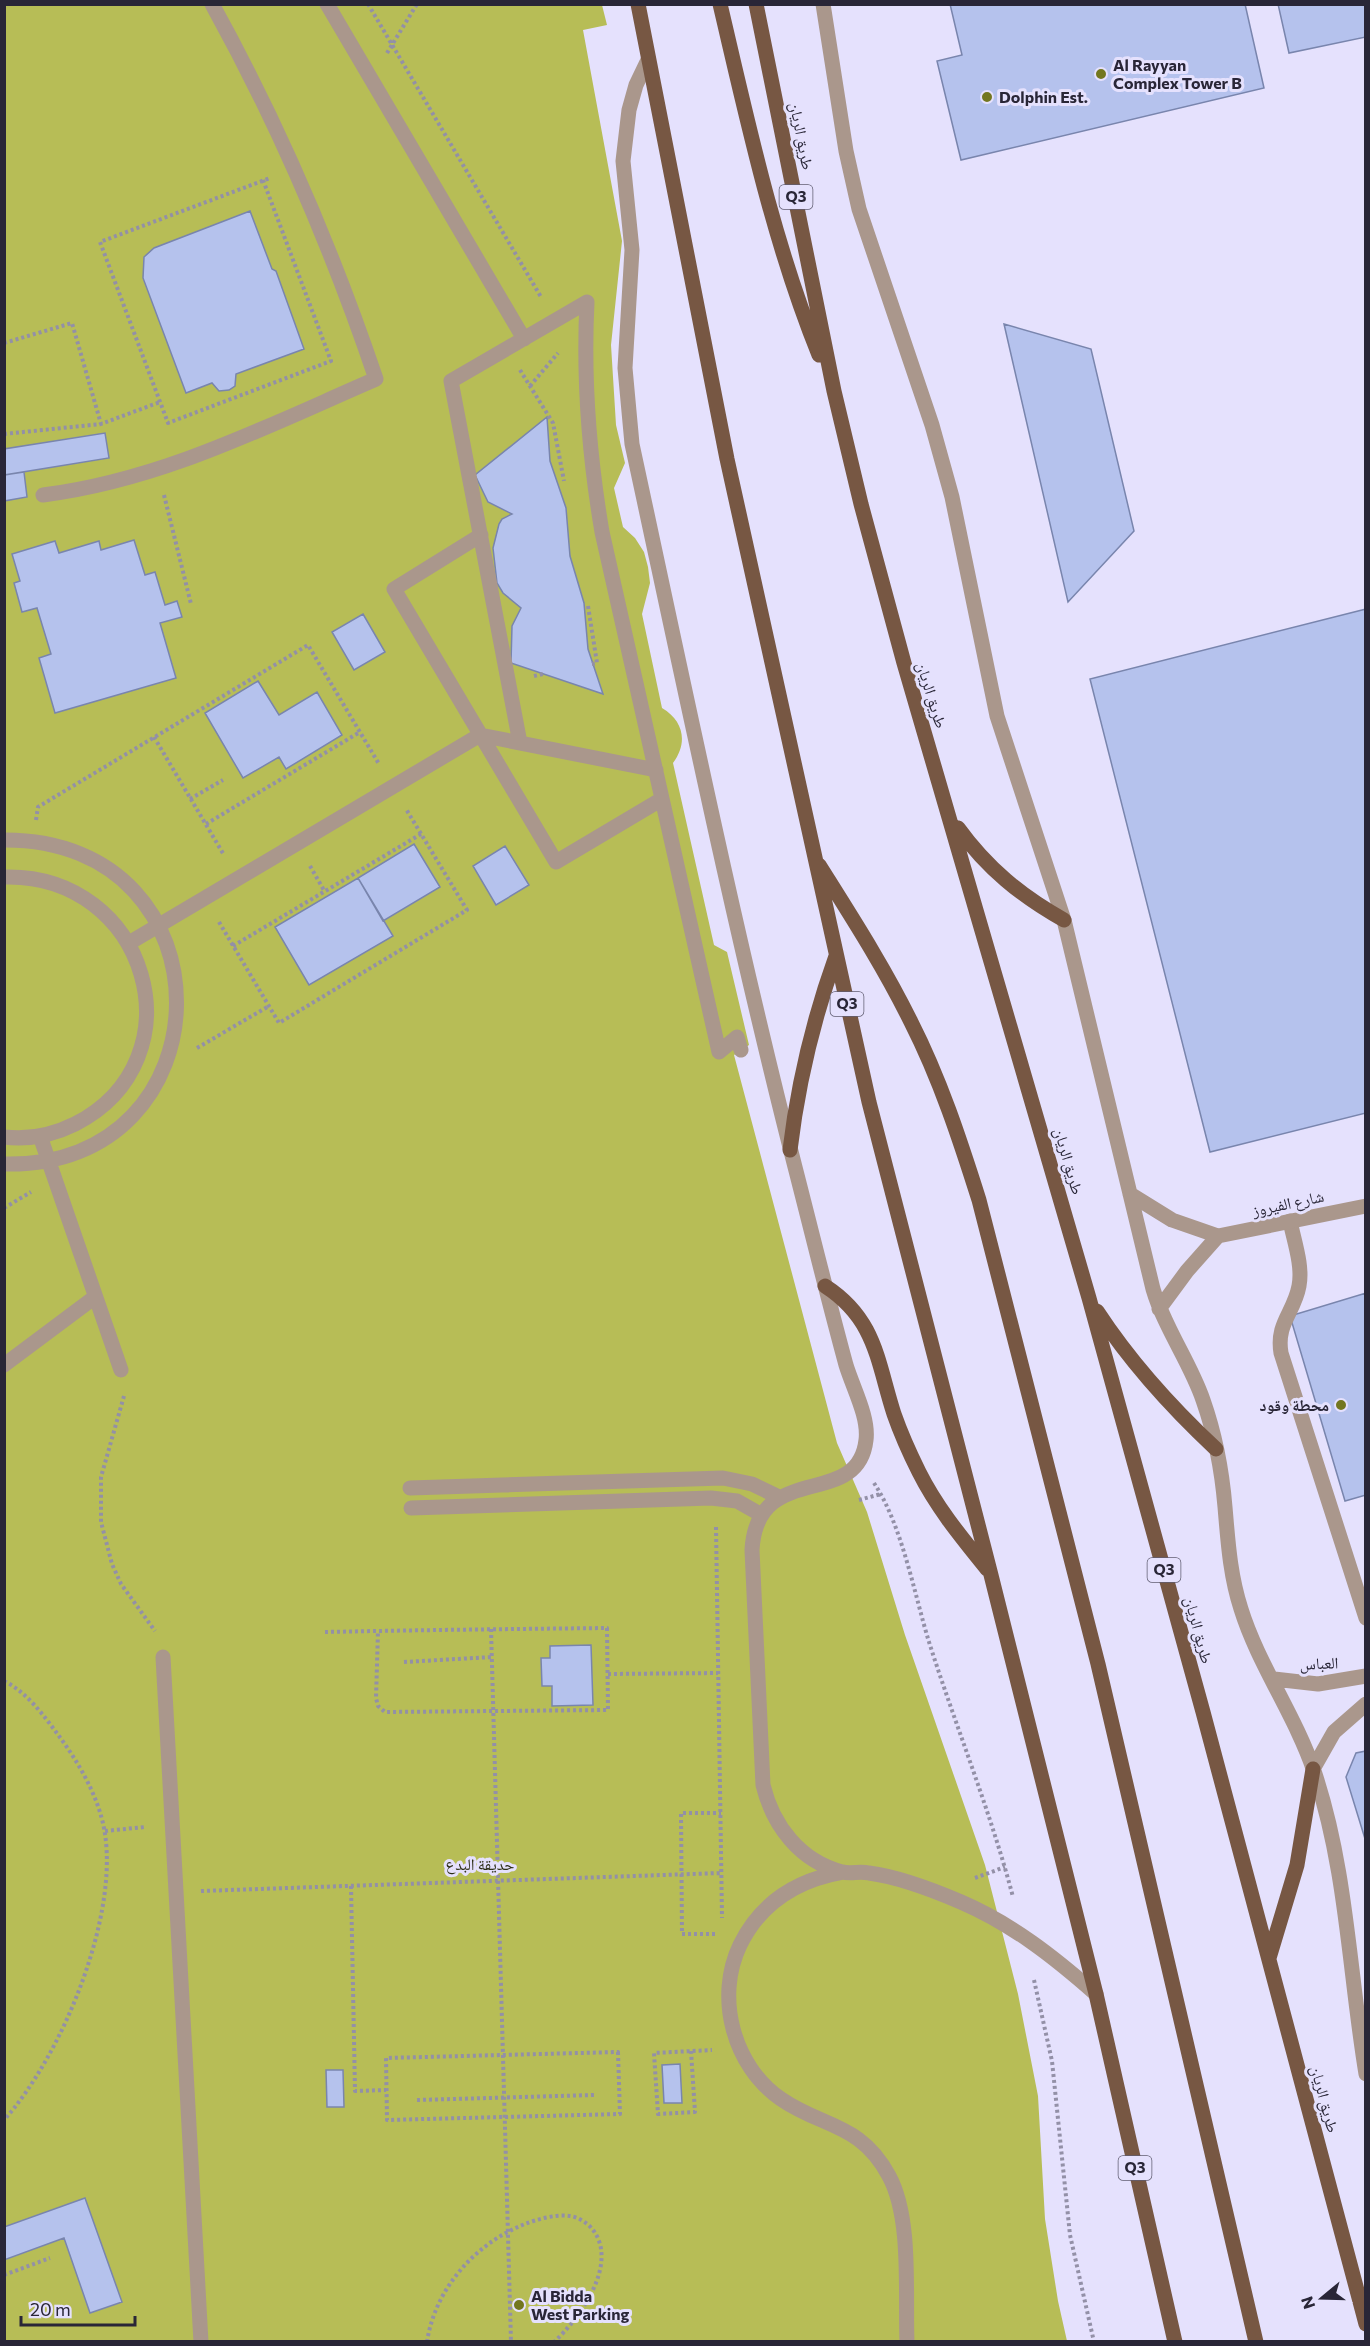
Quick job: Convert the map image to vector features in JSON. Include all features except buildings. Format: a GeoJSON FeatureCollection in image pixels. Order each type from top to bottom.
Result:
{"type":"FeatureCollection","features":[{"type":"Feature","properties":{"kind":"main road","name":"Q3"},"geometry":{"type":"LineString","coordinates":[[638,4],[727,459],[812,854],[869,1102],[1096,1994],[1175,2342]]}},
{"type":"Feature","properties":{"kind":"main road"},"geometry":{"type":"LineString","coordinates":[[720,4],[764,192],[804,315],[834,391]]}},
{"type":"Feature","properties":{"kind":"main road","name":"طريق الريان"},"geometry":{"type":"LineString","coordinates":[[756,4],[834,391],[904,663],[1089,1298],[1269,1958],[1365,2324]]}},
{"type":"Feature","properties":{"kind":"main road"},"geometry":{"type":"LineString","coordinates":[[951,818],[989,867],[1037,905],[1064,920]]}},
{"type":"Feature","properties":{"kind":"main road"},"geometry":{"type":"LineString","coordinates":[[812,854],[882,967],[912,1023],[945,1101],[979,1200],[1106,1698],[1256,2342]]}},
{"type":"Feature","properties":{"kind":"main road"},"geometry":{"type":"LineString","coordinates":[[790,1150],[796,1101],[811,1032],[836,956]]}},
{"type":"Feature","properties":{"kind":"main road"},"geometry":{"type":"LineString","coordinates":[[825,1286],[840,1295],[864,1323],[879,1356],[894,1413],[919,1472],[954,1527],[991,1575]]}},
{"type":"Feature","properties":{"kind":"main road"},"geometry":{"type":"LineString","coordinates":[[1089,1298],[1134,1363],[1187,1423],[1216,1449]]}},
{"type":"Feature","properties":{"kind":"main road"},"geometry":{"type":"LineString","coordinates":[[1269,1958],[1297,1865],[1313,1769]]}},
{"type":"Feature","properties":{"kind":"street"},"geometry":{"type":"LineString","coordinates":[[43,495],[89,488],[158,471],[376,379],[349,298],[304,188],[254,82],[212,4]]}},
{"type":"Feature","properties":{"kind":"street"},"geometry":{"type":"LineString","coordinates":[[327,4],[524,339]]}},
{"type":"Feature","properties":{"kind":"street"},"geometry":{"type":"LineString","coordinates":[[823,4],[846,151],[859,209],[932,424],[968,562],[997,716],[1064,920],[1159,1309],[1202,1398],[1216,1449],[1234,1585],[1250,1634],[1274,1679],[1313,1769],[1340,1871],[1365,2074]]}},
{"type":"Feature","properties":{"kind":"street"},"geometry":{"type":"LineString","coordinates":[[648,60],[636,85],[629,110],[623,152],[624,187],[632,250],[625,368],[632,444],[790,1150],[825,1286],[866,1428],[864,1452],[858,1463],[843,1475],[779,1497],[768,1504],[755,1525],[752,1550],[763,1785],[775,1818],[793,1843],[816,1861],[844,1872]]}},
{"type":"Feature","properties":{"kind":"street"},"geometry":{"type":"LineString","coordinates":[[520,743],[451,381],[587,302],[585,387],[596,496],[719,1052],[737,1037],[741,1050]]}},
{"type":"Feature","properties":{"kind":"street"},"geometry":{"type":"LineString","coordinates":[[481,535],[394,589],[556,862],[662,799]]}},
{"type":"Feature","properties":{"kind":"street"},"geometry":{"type":"LineString","coordinates":[[129,943],[480,735],[656,770]]}},
{"type":"Feature","properties":{"kind":"street"},"geometry":{"type":"LineString","coordinates":[[4,840],[31,840],[58,845],[106,867],[127,883],[159,926],[170,951],[178,1005],[176,1032],[157,1084],[122,1126],[100,1142],[75,1154],[49,1161],[4,1164]]}},
{"type":"Feature","properties":{"kind":"street"},"geometry":{"type":"LineString","coordinates":[[4,877],[31,877],[54,882],[77,892],[98,906],[129,943],[139,966],[145,990],[146,1015],[143,1040],[134,1063],[122,1084],[106,1103],[71,1125],[40,1136],[4,1137]]}},
{"type":"Feature","properties":{"kind":"street"},"geometry":{"type":"LineString","coordinates":[[40,1136],[121,1370]]}},
{"type":"Feature","properties":{"kind":"street"},"geometry":{"type":"LineString","coordinates":[[1130,1194],[1172,1220],[1218,1236],[1186,1271],[1159,1309]]}},
{"type":"Feature","properties":{"kind":"street","name":"شارع الفيروز"},"geometry":{"type":"LineString","coordinates":[[1218,1236],[1365,1206]]}},
{"type":"Feature","properties":{"kind":"street"},"geometry":{"type":"LineString","coordinates":[[1290,1221],[1299,1266],[1299,1285],[1293,1304],[1282,1322],[1281,1353],[1365,1618]]}},
{"type":"Feature","properties":{"kind":"street"},"geometry":{"type":"LineString","coordinates":[[4,1365],[95,1297]]}},
{"type":"Feature","properties":{"kind":"street"},"geometry":{"type":"LineString","coordinates":[[410,1488],[723,1478],[752,1484],[779,1497]]}},
{"type":"Feature","properties":{"kind":"street"},"geometry":{"type":"LineString","coordinates":[[411,1508],[711,1498],[737,1501],[760,1514]]}},
{"type":"Feature","properties":{"kind":"street"},"geometry":{"type":"LineString","coordinates":[[163,1657],[201,2342]]}},
{"type":"Feature","properties":{"kind":"street","name":"العباس"},"geometry":{"type":"LineString","coordinates":[[1274,1679],[1318,1684],[1365,1676]]}},
{"type":"Feature","properties":{"kind":"street"},"geometry":{"type":"LineString","coordinates":[[1313,1769],[1334,1732],[1365,1704]]}},
{"type":"Feature","properties":{"kind":"street"},"geometry":{"type":"LineString","coordinates":[[907,2342],[903,2220],[898,2197],[889,2175],[859,2139],[840,2126],[798,2110],[763,2084],[740,2048],[732,2025],[730,1977],[736,1954],[746,1932],[778,1897],[798,1884],[821,1876],[844,1872],[869,1873],[927,1889],[992,1917],[1042,1948],[1096,1994]]}},
{"type":"Feature","properties":{"kind":"path"},"geometry":{"type":"LineString","coordinates":[[368,4],[556,321]]}},
{"type":"Feature","properties":{"kind":"path"},"geometry":{"type":"LineString","coordinates":[[371,79],[417,4]]}},
{"type":"Feature","properties":{"kind":"path"},"geometry":{"type":"LineString","coordinates":[[263,180],[331,361],[168,423],[160,402],[100,242],[263,180]]}},
{"type":"Feature","properties":{"kind":"path"},"geometry":{"type":"LineString","coordinates":[[4,342],[72,323],[101,424]]}},
{"type":"Feature","properties":{"kind":"path"},"geometry":{"type":"LineString","coordinates":[[506,350],[553,423],[566,490]]}},
{"type":"Feature","properties":{"kind":"path"},"geometry":{"type":"LineString","coordinates":[[530,386],[561,350]]}},
{"type":"Feature","properties":{"kind":"path"},"geometry":{"type":"LineString","coordinates":[[4,434],[101,424],[160,402]]}},
{"type":"Feature","properties":{"kind":"path"},"geometry":{"type":"LineString","coordinates":[[158,471],[191,603]]}},
{"type":"Feature","properties":{"kind":"path"},"geometry":{"type":"LineString","coordinates":[[587,604],[597,663],[592,664]]}},
{"type":"Feature","properties":{"kind":"path"},"geometry":{"type":"LineString","coordinates":[[206,824],[360,732]]}},
{"type":"Feature","properties":{"kind":"path"},"geometry":{"type":"LineString","coordinates":[[154,737],[238,879]]}},
{"type":"Feature","properties":{"kind":"path"},"geometry":{"type":"LineString","coordinates":[[190,799],[223,780]]}},
{"type":"Feature","properties":{"kind":"path"},"geometry":{"type":"LineString","coordinates":[[233,946],[421,834]]}},
{"type":"Feature","properties":{"kind":"path"},"geometry":{"type":"LineString","coordinates":[[168,1059],[188,1054],[269,1006]]}},
{"type":"Feature","properties":{"kind":"path"},"geometry":{"type":"LineString","coordinates":[[121,1370],[123,1405],[105,1456],[101,1477],[101,1522],[112,1564],[132,1602],[158,1635],[163,1657]]}},
{"type":"Feature","properties":{"kind":"path"},"geometry":{"type":"LineString","coordinates":[[850,1503],[881,1494]]}},
{"type":"Feature","properties":{"kind":"path"},"geometry":{"type":"LineString","coordinates":[[716,1520],[722,1923]]}},
{"type":"Feature","properties":{"kind":"path"},"geometry":{"type":"LineString","coordinates":[[325,1632],[378,1631],[491,1629],[607,1628],[608,1710],[393,1713],[381,1709],[376,1698],[378,1631]]}},
{"type":"Feature","properties":{"kind":"path"},"geometry":{"type":"LineString","coordinates":[[491,1629],[511,2342]]}},
{"type":"Feature","properties":{"kind":"path"},"geometry":{"type":"LineString","coordinates":[[404,1662],[492,1657]]}},
{"type":"Feature","properties":{"kind":"path"},"geometry":{"type":"LineString","coordinates":[[608,1674],[719,1673]]}},
{"type":"Feature","properties":{"kind":"path"},"geometry":{"type":"LineString","coordinates":[[4,1681],[20,1690],[68,1748],[83,1774],[105,1831],[107,1849],[102,1904],[72,2009],[44,2068],[4,2120]]}},
{"type":"Feature","properties":{"kind":"path"},"geometry":{"type":"LineString","coordinates":[[721,1813],[681,1813],[682,1934],[722,1934]]}},
{"type":"Feature","properties":{"kind":"path"},"geometry":{"type":"LineString","coordinates":[[105,1831],[173,1824]]}},
{"type":"Feature","properties":{"kind":"path"},"geometry":{"type":"LineString","coordinates":[[972,1879],[1005,1867]]}},
{"type":"Feature","properties":{"kind":"path"},"geometry":{"type":"LineString","coordinates":[[176,1892],[722,1873]]}},
{"type":"Feature","properties":{"kind":"path"},"geometry":{"type":"LineString","coordinates":[[351,1886],[356,2091],[386,2090]]}},
{"type":"Feature","properties":{"kind":"path"},"geometry":{"type":"LineString","coordinates":[[691,2051],[694,2112],[658,2114],[654,2053],[740,2048]]}},
{"type":"Feature","properties":{"kind":"path"},"geometry":{"type":"LineString","coordinates":[[618,2052],[620,2114],[387,2120],[386,2090],[386,2058],[618,2052]]}},
{"type":"Feature","properties":{"kind":"path"},"geometry":{"type":"LineString","coordinates":[[417,2100],[594,2095]]}},
{"type":"Feature","properties":{"kind":"path"},"geometry":{"type":"LineString","coordinates":[[427,2342],[438,2307],[455,2276],[479,2251],[508,2231],[533,2221],[570,2216],[591,2228],[602,2249],[602,2261],[591,2292],[571,2324],[554,2342]]}},
{"type":"Feature","properties":{"kind":"path"},"geometry":{"type":"LineString","coordinates":[[4,2275],[50,2258]]}},
{"type":"Feature","properties":{"kind":"green space","name":"حديقة البدع"},"geometry":{"type":"Polygon","coordinates":[[[5,5],[602,5],[607,25],[583,30],[622,241],[611,345],[616,425],[625,463],[614,488],[623,527],[635,538],[644,552],[648,567],[650,583],[642,614],[662,708],[675,719],[681,733],[681,748],[673,763],[714,945],[727,952],[749,1045],[734,1055],[837,1443],[867,1512],[905,1635],[985,1865],[1018,1994],[1038,2096],[1045,2219],[1067,2341],[5,2341],[5,5]]]}},
{"type":"Feature","properties":{"kind":"place","name":"Al Rayyan Complex Tower B"},"geometry":{"type":"Point","coordinates":[1101,74]}},
{"type":"Feature","properties":{"kind":"place","name":"Dolphin Est."},"geometry":{"type":"Point","coordinates":[987,97]}},
{"type":"Feature","properties":{"kind":"place","name":"محطة وقود"},"geometry":{"type":"Point","coordinates":[1341,1405]}},
{"type":"Feature","properties":{"kind":"place","name":"Al Bidda West Parking"},"geometry":{"type":"Point","coordinates":[519,2305]}}]}
